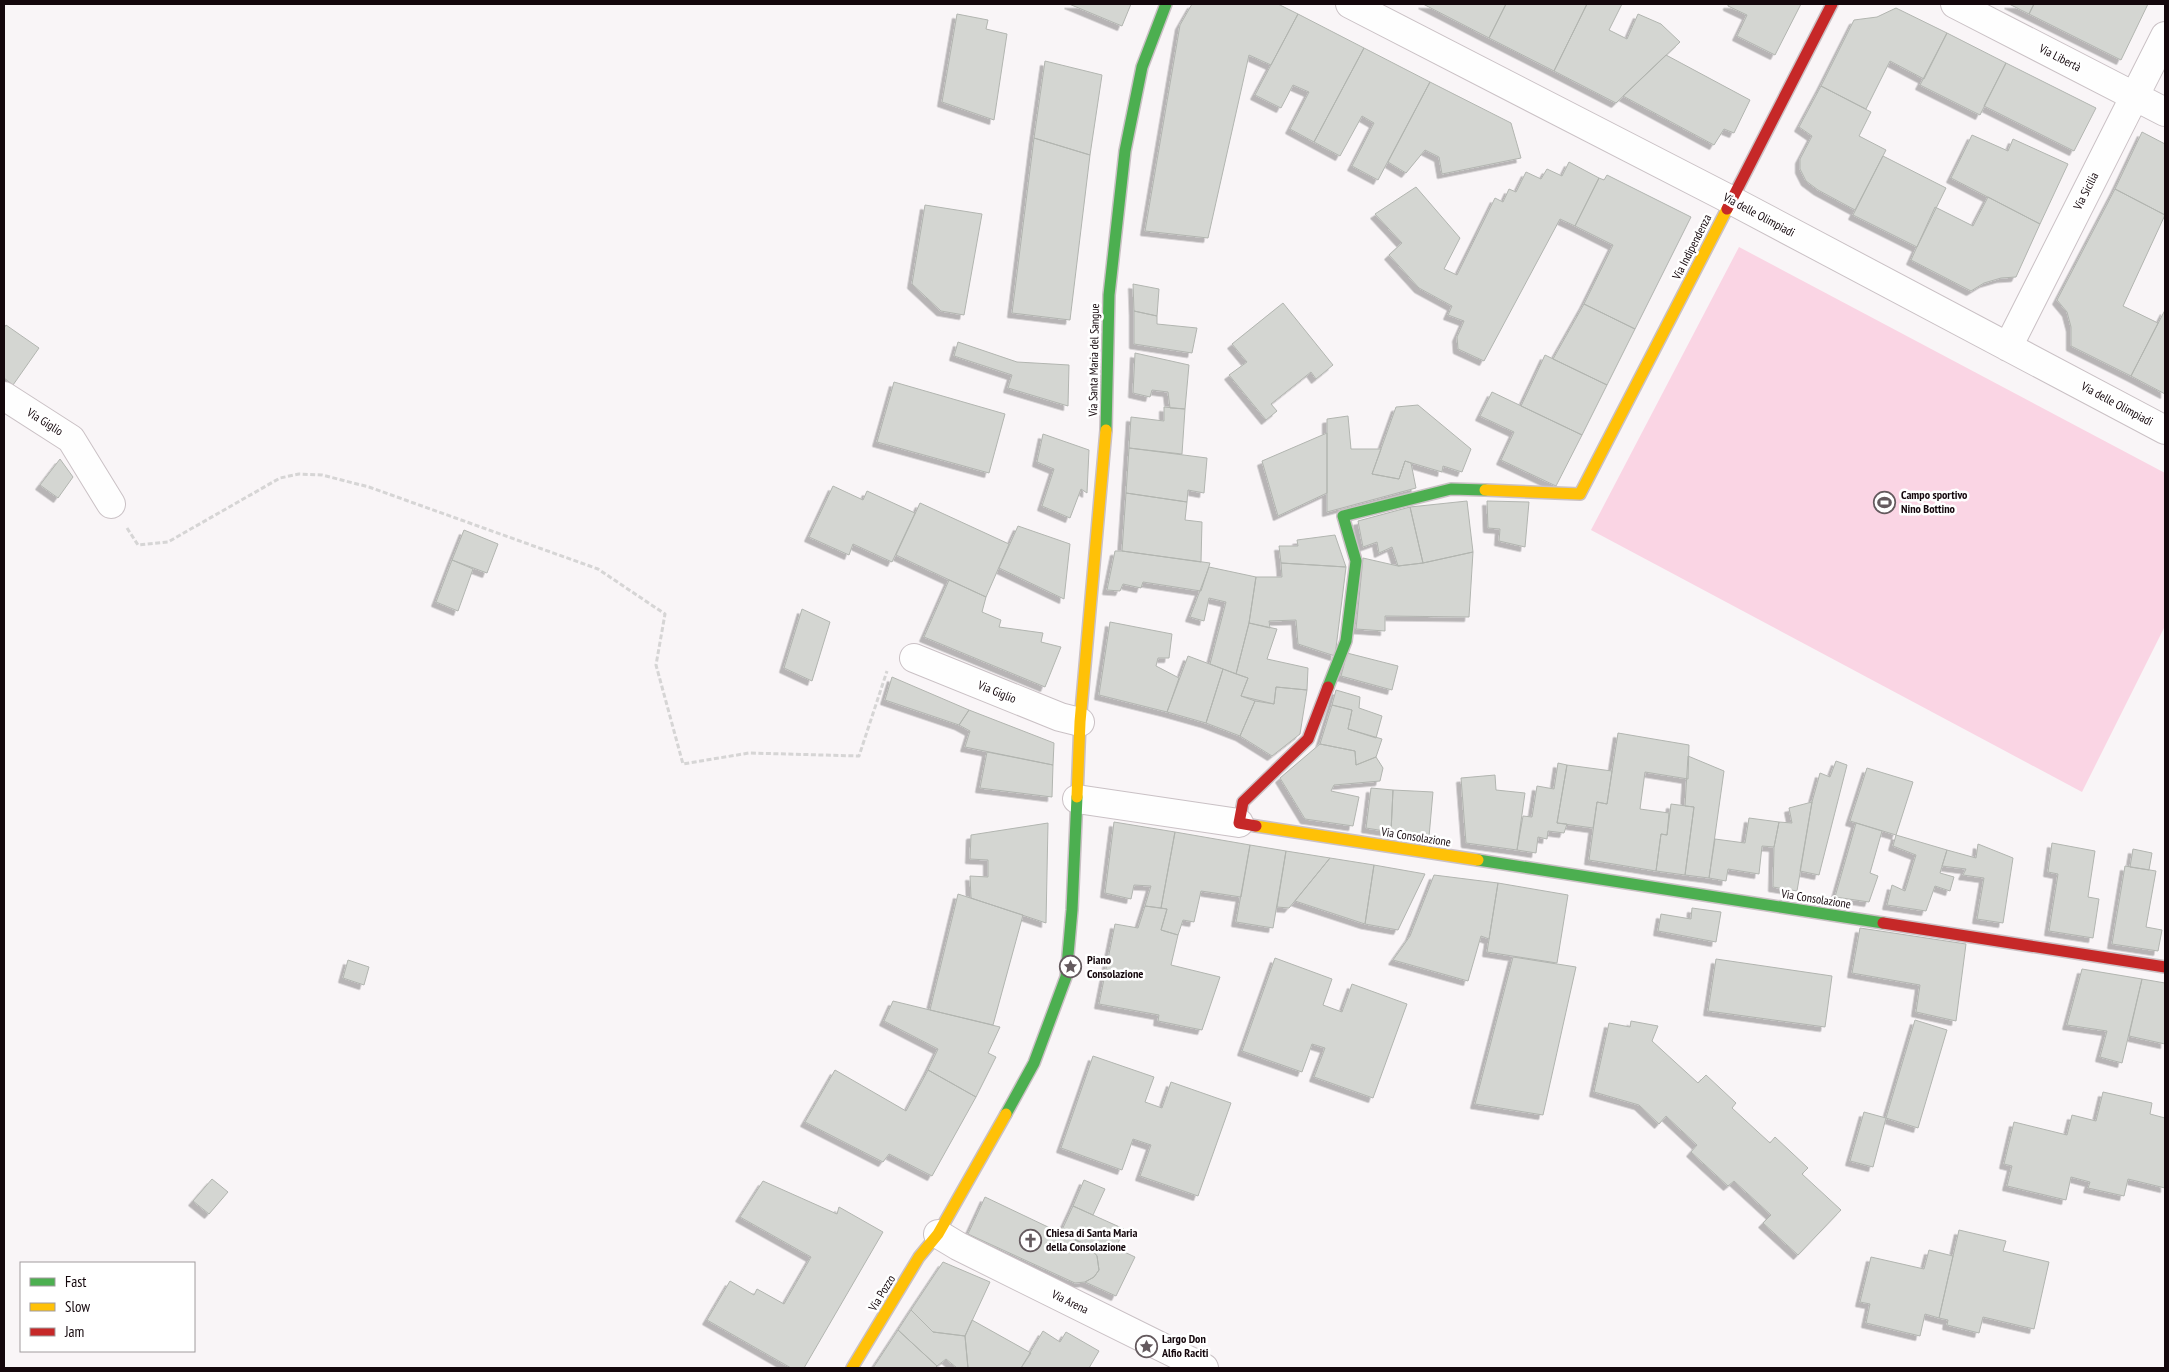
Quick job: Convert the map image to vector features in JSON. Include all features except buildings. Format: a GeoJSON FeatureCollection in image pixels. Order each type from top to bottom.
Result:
{"type":"FeatureCollection","features":[{"type":"Feature","properties":{"kind":"street","name":"Via Santa Maria del Sangue"},"geometry":{"type":"LineString","coordinates":[[1077,799],[1080,722],[1106,436],[1109,295],[1125,150],[1142,67],[1166,4]]}},
{"type":"Feature","properties":{"kind":"street","name":"Via delle Olimpiadi"},"geometry":{"type":"LineString","coordinates":[[1350,4],[1731,200],[2165,430]]}},
{"type":"Feature","properties":{"kind":"street","name":"Via Libertà"},"geometry":{"type":"LineString","coordinates":[[1955,4],[2165,112]]}},
{"type":"Feature","properties":{"kind":"street","name":"Via Indipendenza"},"geometry":{"type":"LineString","coordinates":[[1240,823],[1243,802],[1308,739],[1346,641],[1356,561],[1343,516],[1451,490],[1580,494],[1830,8]]}},
{"type":"Feature","properties":{"kind":"street","name":"Via Sicilia"},"geometry":{"type":"LineString","coordinates":[[2008,347],[2165,36]]}},
{"type":"Feature","properties":{"kind":"street","name":"Via Giglio"},"geometry":{"type":"LineString","coordinates":[[4,396],[71,439],[112,504]]}},
{"type":"Feature","properties":{"kind":"street","name":"Via Giglio"},"geometry":{"type":"LineString","coordinates":[[914,658],[1060,718],[1080,722]]}},
{"type":"Feature","properties":{"kind":"street"},"geometry":{"type":"LineString","coordinates":[[1077,799],[1240,823]]}},
{"type":"Feature","properties":{"kind":"street","name":"Via Pozzo"},"geometry":{"type":"LineString","coordinates":[[852,1368],[920,1257],[938,1234],[1034,1063],[1066,977],[1072,910],[1077,799]]}},
{"type":"Feature","properties":{"kind":"street","name":"Via Consolazione"},"geometry":{"type":"LineString","coordinates":[[1240,823],[2165,967]]}},
{"type":"Feature","properties":{"kind":"street","name":"Via Arena"},"geometry":{"type":"LineString","coordinates":[[938,1234],[1186,1364]]}},
{"type":"Feature","properties":{"kind":"path"},"geometry":{"type":"LineString","coordinates":[[112,504],[138,545],[168,542],[280,478],[299,474],[322,475],[369,486],[598,569],[665,614],[656,665],[682,764],[749,753],[859,756],[885,672],[914,658]]}},
{"type":"Feature","properties":{"kind":"shaded area","name":"Campo sportivo Nino Bottino"},"geometry":{"type":"Polygon","coordinates":[[[1739,247],[2165,473],[2165,626],[2082,792],[1591,530],[1739,247]]]}},
{"type":"Feature","properties":{"kind":"traffic: fast"},"geometry":{"type":"LineString","coordinates":[[1106,430],[1109,295],[1125,151],[1142,67],[1166,4]]}},
{"type":"Feature","properties":{"kind":"traffic: fast"},"geometry":{"type":"LineString","coordinates":[[1328,687],[1346,641],[1356,561],[1343,516],[1451,489],[1485,490]]}},
{"type":"Feature","properties":{"kind":"traffic: fast"},"geometry":{"type":"LineString","coordinates":[[1006,1114],[1034,1063],[1066,977],[1072,910],[1077,797]]}},
{"type":"Feature","properties":{"kind":"traffic: fast"},"geometry":{"type":"LineString","coordinates":[[1478,860],[1883,923]]}},
{"type":"Feature","properties":{"kind":"traffic: slow"},"geometry":{"type":"LineString","coordinates":[[1485,490],[1580,494],[1727,209]]}},
{"type":"Feature","properties":{"kind":"traffic: slow"},"geometry":{"type":"LineString","coordinates":[[1077,797],[1080,722],[1106,430]]}},
{"type":"Feature","properties":{"kind":"traffic: slow"},"geometry":{"type":"LineString","coordinates":[[1256,826],[1478,860]]}},
{"type":"Feature","properties":{"kind":"traffic: slow"},"geometry":{"type":"LineString","coordinates":[[852,1368],[919,1257],[938,1234],[1006,1114]]}},
{"type":"Feature","properties":{"kind":"traffic: jam"},"geometry":{"type":"LineString","coordinates":[[1727,209],[1832,4]]}},
{"type":"Feature","properties":{"kind":"traffic: jam"},"geometry":{"type":"LineString","coordinates":[[1256,826],[1239,823],[1243,802],[1308,739],[1328,687]]}},
{"type":"Feature","properties":{"kind":"traffic: jam"},"geometry":{"type":"LineString","coordinates":[[1883,923],[2165,967]]}},
{"type":"Feature","properties":{"kind":"place","name":"Campo sportivo Nino Bottino"},"geometry":{"type":"Point","coordinates":[1885,502]}},
{"type":"Feature","properties":{"kind":"place","name":"Piano Consolazione"},"geometry":{"type":"Point","coordinates":[1071,967]}},
{"type":"Feature","properties":{"kind":"place","name":"Chiesa di Santa Maria della Consolazione"},"geometry":{"type":"Point","coordinates":[1030,1240]}},
{"type":"Feature","properties":{"kind":"place","name":"Largo Don Alfio Raciti"},"geometry":{"type":"Point","coordinates":[1146,1346]}}]}
